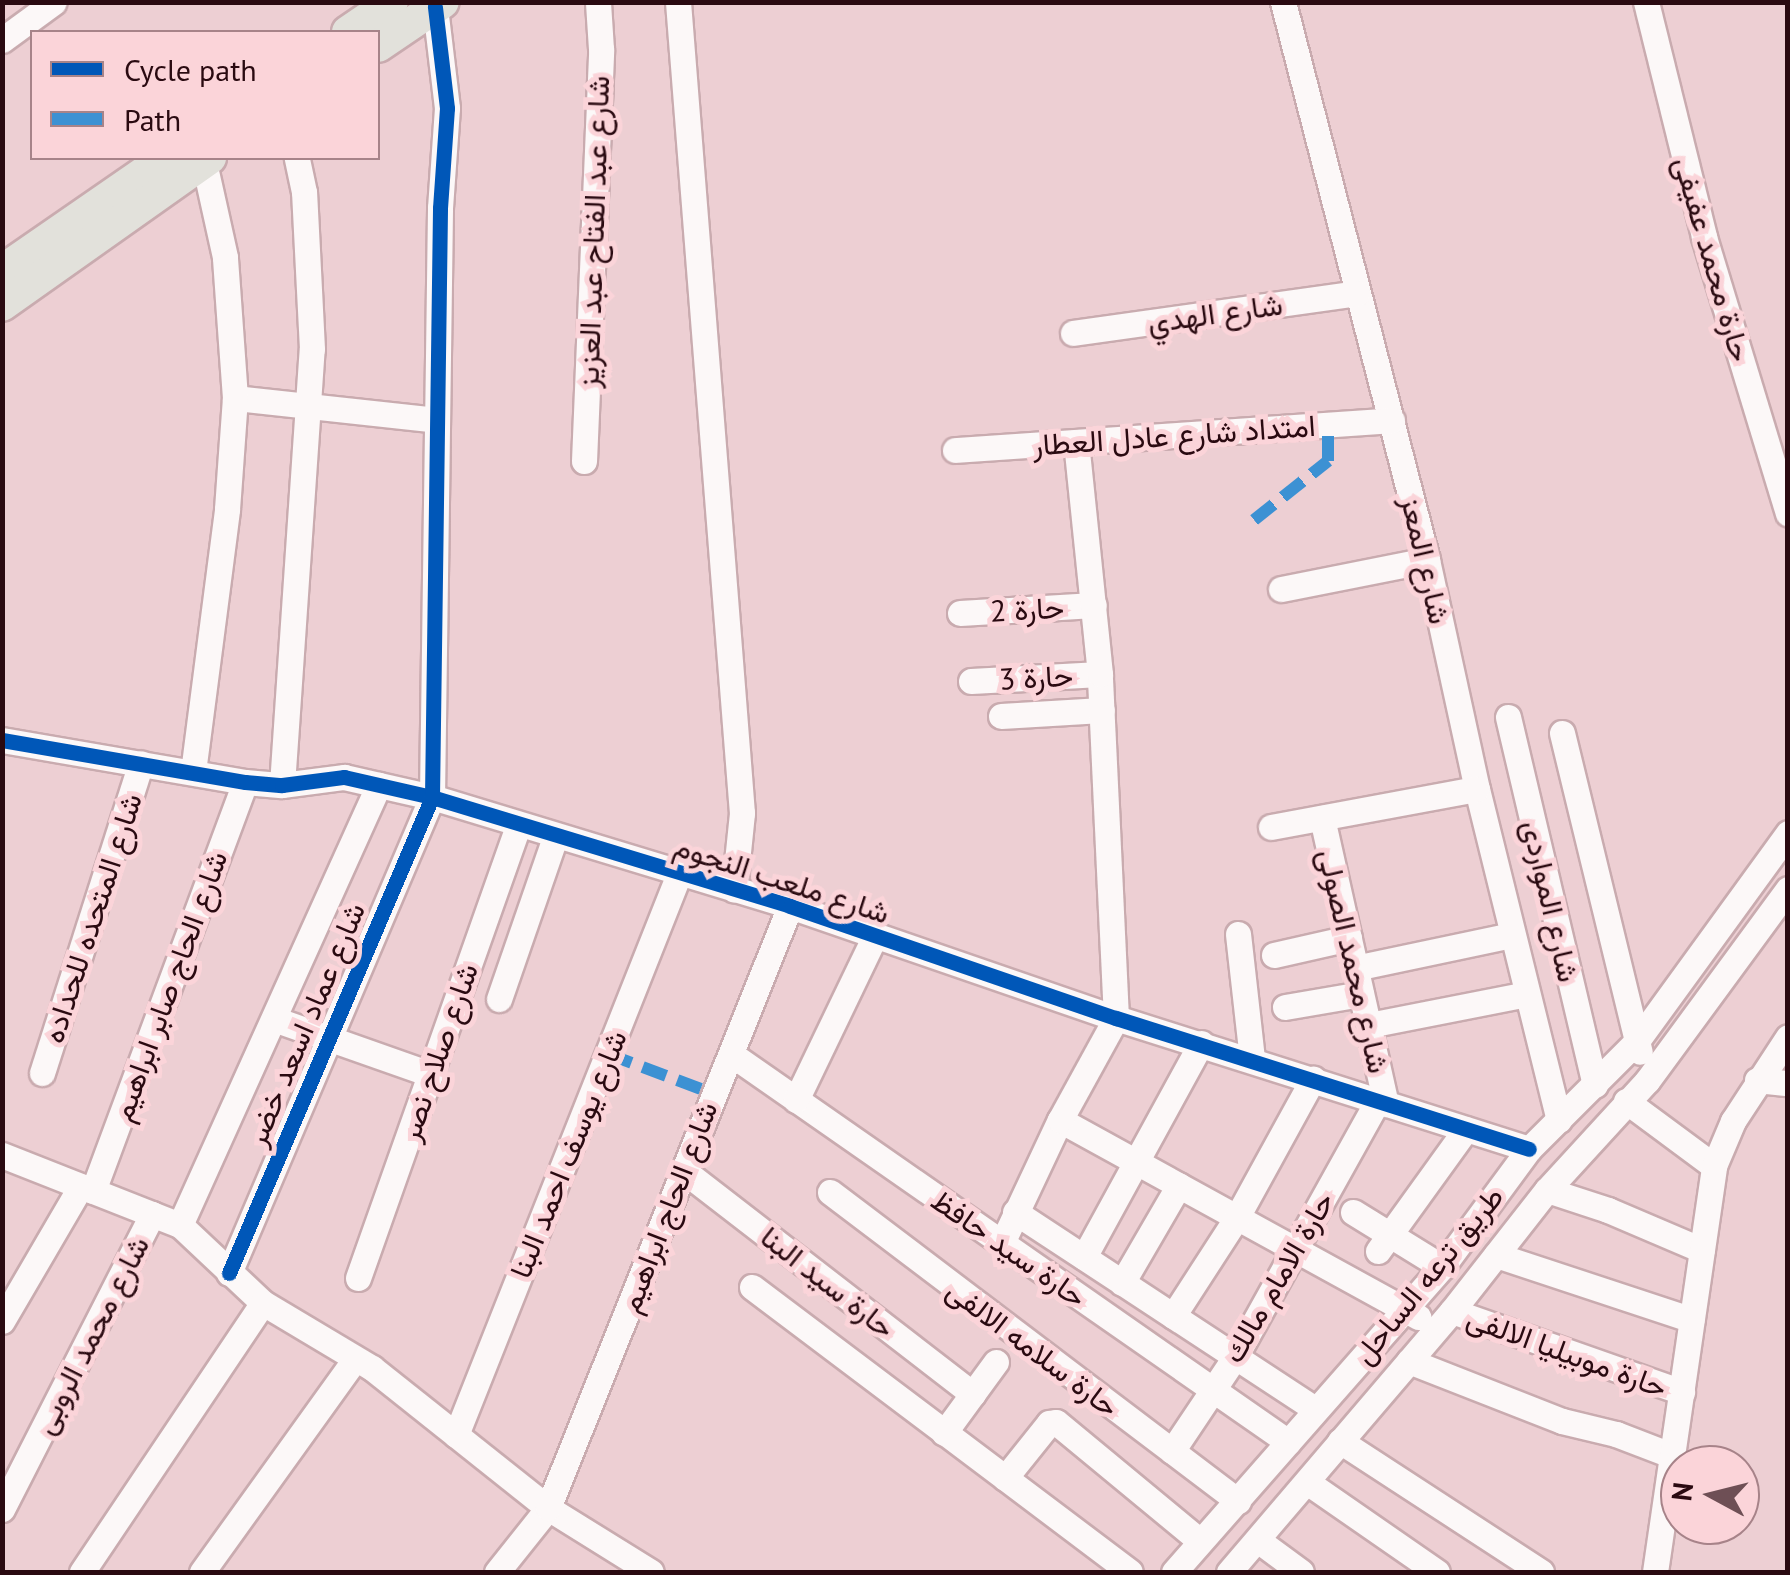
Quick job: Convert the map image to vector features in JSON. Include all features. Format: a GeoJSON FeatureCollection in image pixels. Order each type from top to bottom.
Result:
{"type":"FeatureCollection","features":[{"type":"Feature","properties":{"kind":"main road"},"geometry":{"type":"LineString","coordinates":[[351,30],[392,2]]}},
{"type":"Feature","properties":{"kind":"main road"},"geometry":{"type":"LineString","coordinates":[[380,45],[439,5]]}},
{"type":"Feature","properties":{"kind":"main road"},"geometry":{"type":"LineString","coordinates":[[2,271],[161,160]]}},
{"type":"Feature","properties":{"kind":"main road"},"geometry":{"type":"LineString","coordinates":[[2,305],[207,160]]}},
{"type":"Feature","properties":{"kind":"street"},"geometry":{"type":"LineString","coordinates":[[2,40],[54,2]]}},
{"type":"Feature","properties":{"kind":"street","name":"شارع عبد الفتاح عبد العزيز"},"geometry":{"type":"LineString","coordinates":[[584,461],[601,48],[598,2]]}},
{"type":"Feature","properties":{"kind":"street"},"geometry":{"type":"LineString","coordinates":[[678,2],[742,813],[734,890]]}},
{"type":"Feature","properties":{"kind":"street","name":"شارع المعز"},"geometry":{"type":"LineString","coordinates":[[1284,2],[1427,560],[1477,789],[1559,1120]]}},
{"type":"Feature","properties":{"kind":"street","name":"حارة محمد عفيفى"},"geometry":{"type":"LineString","coordinates":[[1646,2],[1704,238],[1788,514]]}},
{"type":"Feature","properties":{"kind":"street"},"geometry":{"type":"LineString","coordinates":[[432,797],[436,420],[447,108],[439,5]]}},
{"type":"Feature","properties":{"kind":"street"},"geometry":{"type":"LineString","coordinates":[[194,772],[227,509],[235,398],[225,257],[207,160]]}},
{"type":"Feature","properties":{"kind":"street"},"geometry":{"type":"LineString","coordinates":[[282,784],[309,408],[312,294],[297,160]]}},
{"type":"Feature","properties":{"kind":"street","name":"شارع الهدي"},"geometry":{"type":"LineString","coordinates":[[1073,333],[1358,293]]}},
{"type":"Feature","properties":{"kind":"street"},"geometry":{"type":"LineString","coordinates":[[235,398],[436,420]]}},
{"type":"Feature","properties":{"kind":"street","name":"امتداد شارع عادل العطار"},"geometry":{"type":"LineString","coordinates":[[955,450],[1392,420]]}},
{"type":"Feature","properties":{"kind":"street"},"geometry":{"type":"LineString","coordinates":[[1002,1243],[1060,1120],[1116,1018],[1100,674],[1076,442]]}},
{"type":"Feature","properties":{"kind":"street"},"geometry":{"type":"LineString","coordinates":[[1281,589],[1427,560]]}},
{"type":"Feature","properties":{"kind":"street","name":"حارة 2"},"geometry":{"type":"LineString","coordinates":[[960,613],[1094,606]]}},
{"type":"Feature","properties":{"kind":"street","name":"حارة 3"},"geometry":{"type":"LineString","coordinates":[[971,681],[1100,674]]}},
{"type":"Feature","properties":{"kind":"street"},"geometry":{"type":"LineString","coordinates":[[1001,716],[1102,710]]}},
{"type":"Feature","properties":{"kind":"street","name":"شارع المواردى"},"geometry":{"type":"LineString","coordinates":[[1508,718],[1595,1085]]}},
{"type":"Feature","properties":{"kind":"street"},"geometry":{"type":"LineString","coordinates":[[1562,734],[1646,1082]]}},
{"type":"Feature","properties":{"kind":"street","name":"شارع ملعب النجوم"},"geometry":{"type":"LineString","coordinates":[[3,738],[245,782],[282,784],[344,777],[432,797],[790,906],[1116,1018],[1529,1148]]}},
{"type":"Feature","properties":{"kind":"street","name":"شارع المتحده للحداده"},"geometry":{"type":"LineString","coordinates":[[42,1072],[142,763]]}},
{"type":"Feature","properties":{"kind":"street","name":"شارع الحاج صابر ابراهيم"},"geometry":{"type":"LineString","coordinates":[[2,1321],[87,1188],[245,782]]}},
{"type":"Feature","properties":{"kind":"street"},"geometry":{"type":"LineString","coordinates":[[180,1225],[379,785]]}},
{"type":"Feature","properties":{"kind":"street"},"geometry":{"type":"LineString","coordinates":[[1270,827],[1477,789]]}},
{"type":"Feature","properties":{"kind":"street","name":"شارع عماد اسعد خضر"},"geometry":{"type":"LineString","coordinates":[[228,1273],[432,797]]}},
{"type":"Feature","properties":{"kind":"street","name":"شارع محمد الصولى"},"geometry":{"type":"LineString","coordinates":[[1322,818],[1382,1102]]}},
{"type":"Feature","properties":{"kind":"street","name":"شارع صلاح نصر"},"geometry":{"type":"LineString","coordinates":[[358,1278],[518,825]]}},
{"type":"Feature","properties":{"kind":"street","name":"طريق ترعه الساحل"},"geometry":{"type":"LineString","coordinates":[[1174,1572],[1442,1267],[1529,1148],[1638,1041],[1788,833]]}},
{"type":"Feature","properties":{"kind":"street"},"geometry":{"type":"LineString","coordinates":[[499,999],[555,836]]}},
{"type":"Feature","properties":{"kind":"street","name":"شارع يوسف احمد البنا"},"geometry":{"type":"LineString","coordinates":[[456,1435],[679,874]]}},
{"type":"Feature","properties":{"kind":"street","name":"طريق ترعه الساحل"},"geometry":{"type":"LineString","coordinates":[[1229,1572],[1259,1542],[1445,1319],[1547,1190],[1646,1082],[1788,889]]}},
{"type":"Feature","properties":{"kind":"street","name":"شارع الحاج ابراهيم"},"geometry":{"type":"LineString","coordinates":[[497,1572],[548,1508],[790,906]]}},
{"type":"Feature","properties":{"kind":"street"},"geometry":{"type":"LineString","coordinates":[[1238,934],[1252,1058]]}},
{"type":"Feature","properties":{"kind":"street"},"geometry":{"type":"LineString","coordinates":[[1355,968],[1512,935]]}},
{"type":"Feature","properties":{"kind":"street"},"geometry":{"type":"LineString","coordinates":[[796,1100],[874,936]]}},
{"type":"Feature","properties":{"kind":"street"},"geometry":{"type":"LineString","coordinates":[[1274,955],[1349,938]]}},
{"type":"Feature","properties":{"kind":"street"},"geometry":{"type":"LineString","coordinates":[[1285,1007],[1361,994]]}},
{"type":"Feature","properties":{"kind":"street"},"geometry":{"type":"LineString","coordinates":[[1368,1025],[1527,994]]}},
{"type":"Feature","properties":{"kind":"street"},"geometry":{"type":"LineString","coordinates":[[274,1018],[430,1074]]}},
{"type":"Feature","properties":{"kind":"street"},"geometry":{"type":"LineString","coordinates":[[1674,1445],[1714,1166],[1757,1080],[1788,1037]]}},
{"type":"Feature","properties":{"kind":"street"},"geometry":{"type":"LineString","coordinates":[[1084,1257],[1200,1043]]}},
{"type":"Feature","properties":{"kind":"street","name":"حارة سيد حافظ"},"geometry":{"type":"LineString","coordinates":[[731,1054],[1288,1442]]}},
{"type":"Feature","properties":{"kind":"street"},"geometry":{"type":"LineString","coordinates":[[1174,1316],[1238,1217],[1313,1079]]}},
{"type":"Feature","properties":{"kind":"street"},"geometry":{"type":"LineString","coordinates":[[1757,1080],[1788,1083]]}},
{"type":"Feature","properties":{"kind":"street"},"geometry":{"type":"LineString","coordinates":[[1626,1101],[1714,1166]]}},
{"type":"Feature","properties":{"kind":"street","name":"حارة الامام مالك"},"geometry":{"type":"LineString","coordinates":[[1172,1451],[1235,1357],[1382,1102]]}},
{"type":"Feature","properties":{"kind":"street","name":"حارة موبيليا الالفى"},"geometry":{"type":"LineString","coordinates":[[1060,1120],[1404,1309],[1682,1392]]}},
{"type":"Feature","properties":{"kind":"street"},"geometry":{"type":"LineString","coordinates":[[1383,1243],[1466,1128]]}},
{"type":"Feature","properties":{"kind":"street"},"geometry":{"type":"LineString","coordinates":[[2,1155],[180,1225],[263,1302],[355,1359],[548,1508],[638,1569]]}},
{"type":"Feature","properties":{"kind":"street","name":"حارة سيد البنا"},"geometry":{"type":"LineString","coordinates":[[684,1170],[973,1394]]}},
{"type":"Feature","properties":{"kind":"street"},"geometry":{"type":"LineString","coordinates":[[1122,1282],[1179,1185]]}},
{"type":"Feature","properties":{"kind":"street"},"geometry":{"type":"LineString","coordinates":[[1547,1190],[1702,1250]]}},
{"type":"Feature","properties":{"kind":"street","name":"حارة سلامه الالفى"},"geometry":{"type":"LineString","coordinates":[[830,1192],[998,1324],[1238,1501]]}},
{"type":"Feature","properties":{"kind":"street"},"geometry":{"type":"LineString","coordinates":[[1015,1212],[1316,1410]]}},
{"type":"Feature","properties":{"kind":"street"},"geometry":{"type":"LineString","coordinates":[[1353,1212],[1383,1243],[1442,1267]]}},
{"type":"Feature","properties":{"kind":"street","name":"شارع محمد الروبى"},"geometry":{"type":"LineString","coordinates":[[2,1509],[152,1214]]}},
{"type":"Feature","properties":{"kind":"street"},"geometry":{"type":"LineString","coordinates":[[1496,1256],[1692,1320]]}},
{"type":"Feature","properties":{"kind":"street"},"geometry":{"type":"LineString","coordinates":[[752,1287],[1130,1572]]}},
{"type":"Feature","properties":{"kind":"street"},"geometry":{"type":"LineString","coordinates":[[82,1572],[263,1302]]}},
{"type":"Feature","properties":{"kind":"street"},"geometry":{"type":"LineString","coordinates":[[202,1572],[355,1359]]}},
{"type":"Feature","properties":{"kind":"street"},"geometry":{"type":"LineString","coordinates":[[1409,1361],[1562,1421],[1627,1437],[1660,1451]]}},
{"type":"Feature","properties":{"kind":"street"},"geometry":{"type":"LineString","coordinates":[[944,1432],[996,1362]]}},
{"type":"Feature","properties":{"kind":"street"},"geometry":{"type":"LineString","coordinates":[[1005,1478],[1052,1421],[1200,1541]]}},
{"type":"Feature","properties":{"kind":"street"},"geometry":{"type":"LineString","coordinates":[[1340,1442],[1540,1572]]}},
{"type":"Feature","properties":{"kind":"street"},"geometry":{"type":"LineString","coordinates":[[1307,1482],[1426,1570]]}},
{"type":"Feature","properties":{"kind":"street"},"geometry":{"type":"LineString","coordinates":[[1259,1542],[1300,1572]]}},
{"type":"Feature","properties":{"kind":"street"},"geometry":{"type":"LineString","coordinates":[[1656,1572],[1660,1543]]}},
{"type":"Feature","properties":{"kind":"marked path"},"geometry":{"type":"LineString","coordinates":[[1254,520],[1328,461],[1328,425]]}},
{"type":"Feature","properties":{"kind":"marked path"},"geometry":{"type":"LineString","coordinates":[[608,1054],[712,1093]]}},
{"type":"Feature","properties":{"kind":"cycle path"},"geometry":{"type":"LineString","coordinates":[[229,1273],[432,797],[440,208],[447,108],[435,7]]}},
{"type":"Feature","properties":{"kind":"cycle path"},"geometry":{"type":"LineString","coordinates":[[2,740],[245,782],[282,785],[344,777],[432,797],[790,906],[1116,1018],[1529,1149]]}}]}
